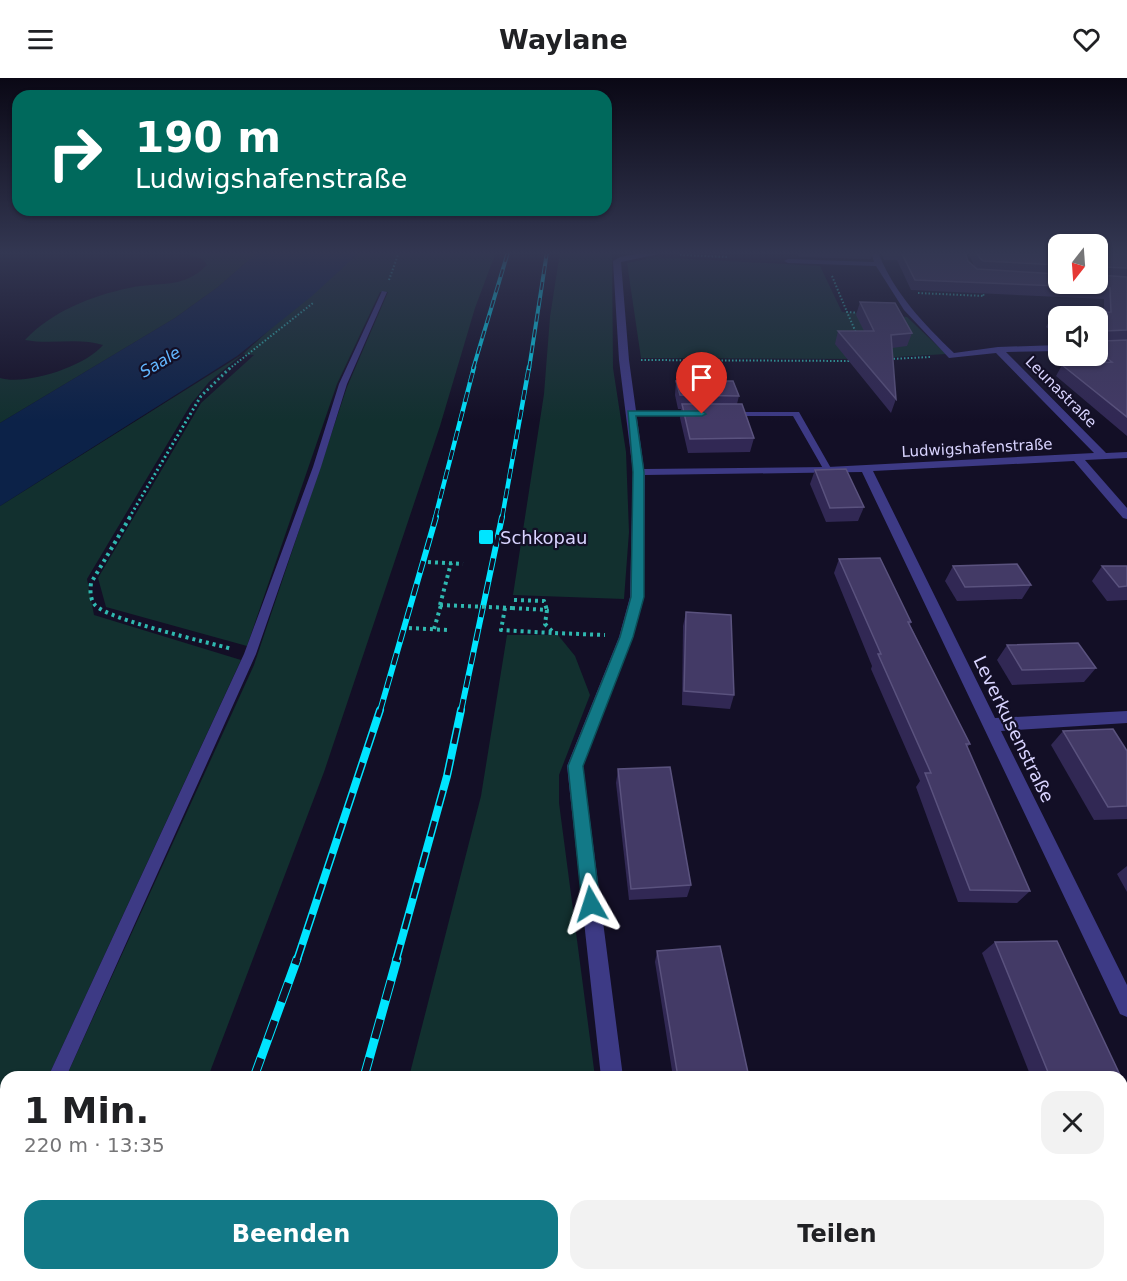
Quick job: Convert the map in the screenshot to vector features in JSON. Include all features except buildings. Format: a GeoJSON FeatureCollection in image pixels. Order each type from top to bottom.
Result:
{"type":"FeatureCollection","features":[{"type":"Feature","properties":{"kind":"street"},"geometry":{"type":"LineString","coordinates":[[611,1071],[575,766],[626,637],[638,597],[639,472],[624,360],[620,308]]}},
{"type":"Feature","properties":{"kind":"street"},"geometry":{"type":"LineString","coordinates":[[906,308],[911,316],[952,356],[998,350],[1048,348]]}},
{"type":"Feature","properties":{"kind":"street","name":"Leunastraße"},"geometry":{"type":"LineString","coordinates":[[998,350],[1102,455]]}},
{"type":"Feature","properties":{"kind":"street","name":"Ludwigshafenstraße"},"geometry":{"type":"LineString","coordinates":[[639,472],[828,470],[1127,455]]}},
{"type":"Feature","properties":{"kind":"street"},"geometry":{"type":"LineString","coordinates":[[1076,457],[1127,515]]}},
{"type":"Feature","properties":{"kind":"street","name":"Leverkusenstraße"},"geometry":{"type":"LineString","coordinates":[[866,468],[1127,1007]]}},
{"type":"Feature","properties":{"kind":"street"},"geometry":{"type":"LineString","coordinates":[[990,725],[1127,717]]}},
{"type":"Feature","properties":{"kind":"lane"},"geometry":{"type":"LineString","coordinates":[[60,1071],[250,654],[317,468],[343,384],[377,308]]}},
{"type":"Feature","properties":{"kind":"lane"},"geometry":{"type":"LineString","coordinates":[[631,413],[702,414]]}},
{"type":"Feature","properties":{"kind":"lane"},"geometry":{"type":"LineString","coordinates":[[725,414],[796,414],[828,470]]}},
{"type":"Feature","properties":{"kind":"path"},"geometry":{"type":"LineString","coordinates":[[250,654],[112,616],[95,607],[89,596],[91,584],[201,396],[213,382],[308,308]]}},
{"type":"Feature","properties":{"kind":"path"},"geometry":{"type":"LineString","coordinates":[[845,308],[860,341]]}},
{"type":"Feature","properties":{"kind":"path"},"geometry":{"type":"LineString","coordinates":[[847,312],[868,313]]}},
{"type":"Feature","properties":{"kind":"path"},"geometry":{"type":"LineString","coordinates":[[880,360],[952,356]]}},
{"type":"Feature","properties":{"kind":"path"},"geometry":{"type":"LineString","coordinates":[[624,360],[858,360]]}},
{"type":"Feature","properties":{"kind":"path"},"geometry":{"type":"LineString","coordinates":[[428,562],[463,564]]}},
{"type":"Feature","properties":{"kind":"path"},"geometry":{"type":"LineString","coordinates":[[434,629],[451,563]]}},
{"type":"Feature","properties":{"kind":"path"},"geometry":{"type":"LineString","coordinates":[[514,600],[544,601],[547,610],[545,624],[554,633]]}},
{"type":"Feature","properties":{"kind":"path"},"geometry":{"type":"LineString","coordinates":[[440,605],[547,610]]}},
{"type":"Feature","properties":{"kind":"path"},"geometry":{"type":"LineString","coordinates":[[505,608],[501,630],[626,637]]}},
{"type":"Feature","properties":{"kind":"path"},"geometry":{"type":"LineString","coordinates":[[409,628],[447,630]]}},
{"type":"Feature","properties":{"kind":"green space"},"geometry":{"type":"Polygon","coordinates":[[[68,308],[189,308],[0,423],[0,378],[11,380],[40,377],[70,367],[95,353],[103,345],[25,340],[68,308]]]}},
{"type":"Feature","properties":{"kind":"green space"},"geometry":{"type":"Polygon","coordinates":[[[293,308],[372,308],[337,384],[247,646],[106,607],[98,578],[201,403],[254,355],[243,354],[293,308]]]}},
{"type":"Feature","properties":{"kind":"green space"},"geometry":{"type":"Polygon","coordinates":[[[381,308],[475,308],[440,426],[324,772],[210,1071],[69,1071],[254,665],[347,387],[381,308]]]}},
{"type":"Feature","properties":{"kind":"green space"},"geometry":{"type":"Polygon","coordinates":[[[551,308],[612,308],[613,368],[626,452],[629,532],[624,599],[513,595],[544,394],[551,308]]]}},
{"type":"Feature","properties":{"kind":"green space"},"geometry":{"type":"Polygon","coordinates":[[[634,308],[840,308],[842,312],[907,317],[946,354],[863,359],[641,358],[634,308]]]}},
{"type":"Feature","properties":{"kind":"green space"},"geometry":{"type":"Polygon","coordinates":[[[243,354],[209,382],[191,404],[87,579],[94,615],[241,660],[51,1071],[0,1071],[0,506],[243,354]]]}},
{"type":"Feature","properties":{"kind":"green space"},"geometry":{"type":"Polygon","coordinates":[[[507,635],[558,635],[575,656],[590,695],[559,775],[559,803],[594,1071],[411,1071],[481,796],[507,635]]]}},
{"type":"Feature","properties":{"kind":"water","name":"Saale"},"geometry":{"type":"Polygon","coordinates":[[[189,308],[297,308],[237,356],[0,506],[0,423],[189,308]]]}},
{"type":"Feature","properties":{"kind":"railway"},"geometry":{"type":"LineString","coordinates":[[473,369],[491,308]]}},
{"type":"Feature","properties":{"kind":"railway"},"geometry":{"type":"LineString","coordinates":[[529,369],[538,308]]}},
{"type":"Feature","properties":{"kind":"railway"},"geometry":{"type":"LineString","coordinates":[[435,518],[474,367]]}},
{"type":"Feature","properties":{"kind":"railway"},"geometry":{"type":"LineString","coordinates":[[502,518],[529,367]]}},
{"type":"Feature","properties":{"kind":"railway"},"geometry":{"type":"LineString","coordinates":[[380,711],[436,517]]}},
{"type":"Feature","properties":{"kind":"railway"},"geometry":{"type":"LineString","coordinates":[[461,711],[502,517]]}},
{"type":"Feature","properties":{"kind":"railway"},"geometry":{"type":"LineString","coordinates":[[297,960],[380,710]]}},
{"type":"Feature","properties":{"kind":"railway"},"geometry":{"type":"LineString","coordinates":[[396,960],[447,776],[461,710]]}},
{"type":"Feature","properties":{"kind":"railway"},"geometry":{"type":"LineString","coordinates":[[256,1071],[297,959]]}},
{"type":"Feature","properties":{"kind":"railway"},"geometry":{"type":"LineString","coordinates":[[366,1071],[397,959]]}},
{"type":"Feature","properties":{"kind":"place","name":"Schkopau"},"geometry":{"type":"Point","coordinates":[486,537]}},
{"type":"Feature","properties":{"kind":"route"},"geometry":{"type":"LineString","coordinates":[[591,904],[575,766],[626,637],[638,597],[639,472],[631,413],[702,414]]}}]}
